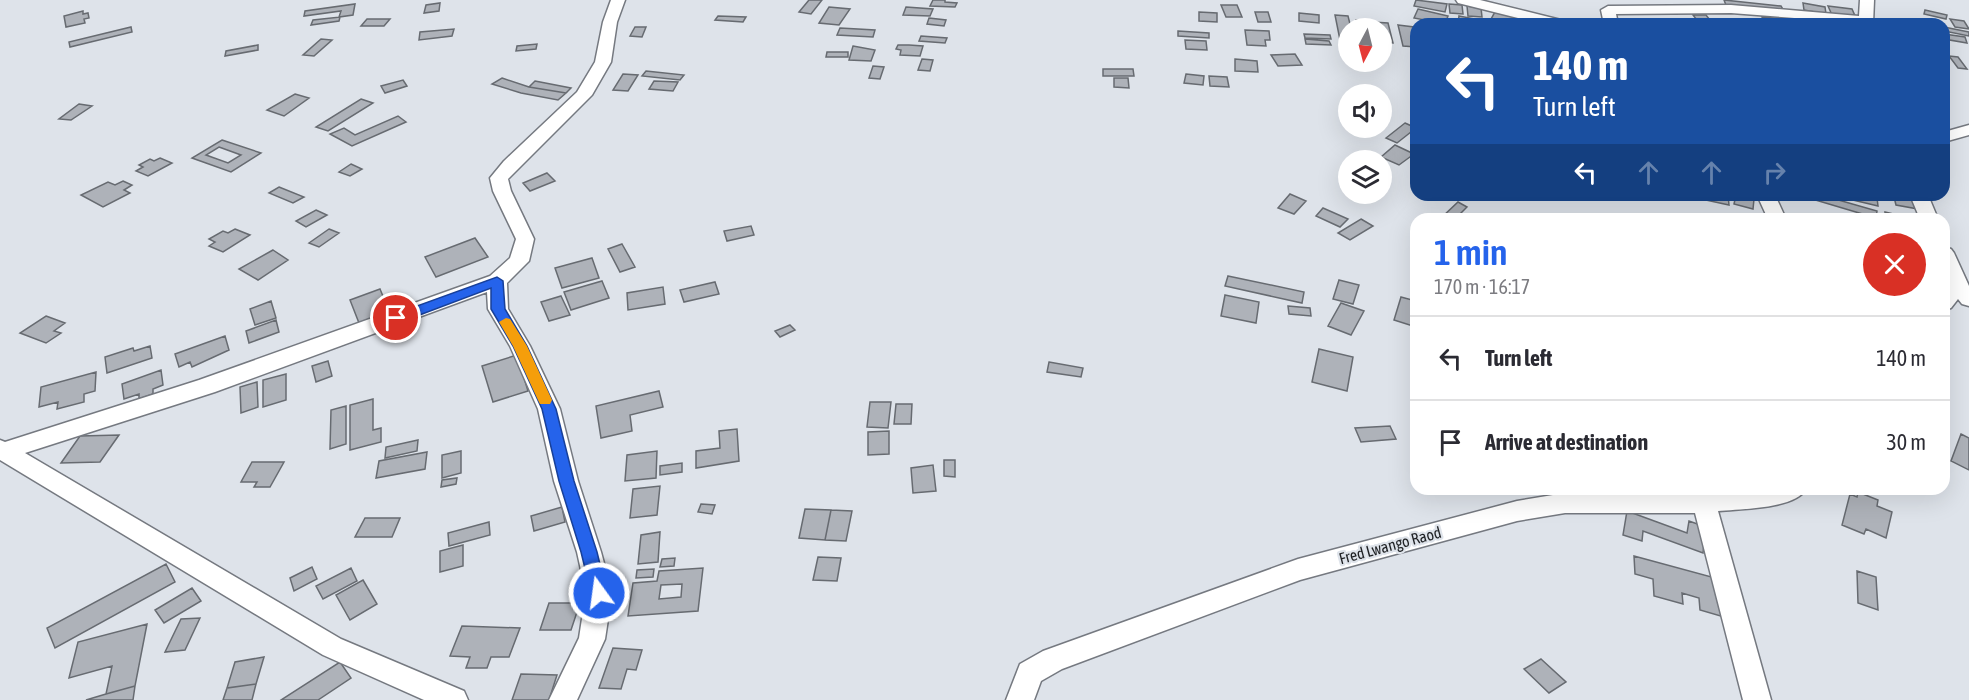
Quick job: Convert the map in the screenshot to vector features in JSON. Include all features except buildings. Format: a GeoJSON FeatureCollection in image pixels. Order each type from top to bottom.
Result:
{"type":"FeatureCollection","features":[{"type":"Feature","properties":{"kind":"street"},"geometry":{"type":"LineString","coordinates":[[1,450],[207,386],[497,281],[519,261],[525,240],[502,191],[499,178],[584,94],[603,62],[610,22],[618,0]]}},
{"type":"Feature","properties":{"kind":"street"},"geometry":{"type":"LineString","coordinates":[[1463,0],[1536,18]]}},
{"type":"Feature","properties":{"kind":"street"},"geometry":{"type":"LineString","coordinates":[[1866,18],[1867,0]]}},
{"type":"Feature","properties":{"kind":"street"},"geometry":{"type":"LineString","coordinates":[[1610,18],[1608,10],[1652,11],[1689,8],[1831,18]]}},
{"type":"Feature","properties":{"kind":"street"},"geometry":{"type":"LineString","coordinates":[[1950,135],[1969,130]]}},
{"type":"Feature","properties":{"kind":"street"},"geometry":{"type":"LineString","coordinates":[[1950,265],[1964,292],[1950,300]]}},
{"type":"Feature","properties":{"kind":"street"},"geometry":{"type":"LineString","coordinates":[[497,281],[498,309],[520,346],[549,409],[566,481],[589,552],[599,593],[592,639],[563,700]]}},
{"type":"Feature","properties":{"kind":"street"},"geometry":{"type":"LineString","coordinates":[[1,450],[332,647],[454,700]]}},
{"type":"Feature","properties":{"kind":"street","name":"Fred Lwango Raod"},"geometry":{"type":"LineString","coordinates":[[1020,700],[1030,673],[1053,660],[1298,570],[1527,509],[1565,503],[1704,503],[1775,495]]}},
{"type":"Feature","properties":{"kind":"street"},"geometry":{"type":"LineString","coordinates":[[1704,503],[1757,700]]}},
{"type":"Feature","properties":{"kind":"slow traffic"},"geometry":{"type":"LineString","coordinates":[[506,322],[545,400]]}},
{"type":"Feature","properties":{"kind":"route"},"geometry":{"type":"LineString","coordinates":[[396,318],[497,281],[498,309],[520,346],[549,409],[566,481],[589,552],[599,593]]}}]}
